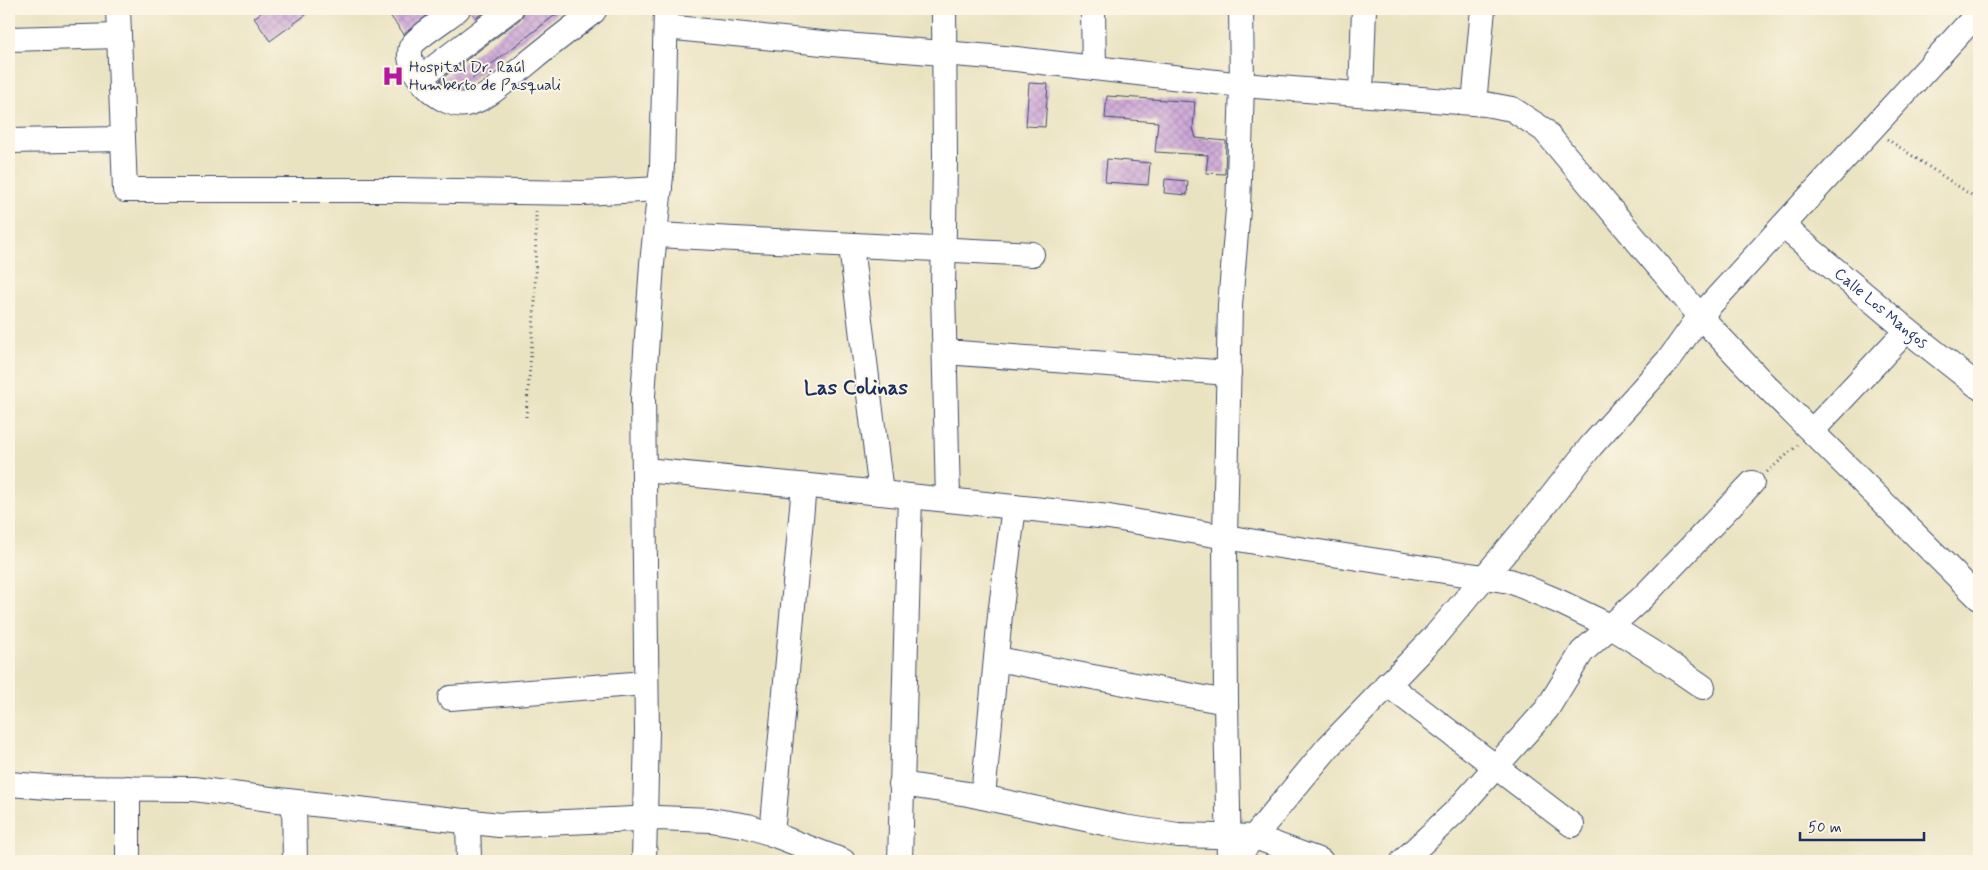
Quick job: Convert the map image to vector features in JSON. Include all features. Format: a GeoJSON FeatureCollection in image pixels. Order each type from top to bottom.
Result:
{"type":"FeatureCollection","features":[{"type":"Feature","properties":{"kind":"street"},"geometry":{"type":"LineString","coordinates":[[118,9],[125,190],[387,190],[583,193],[660,189]]}},
{"type":"Feature","properties":{"kind":"street"},"geometry":{"type":"LineString","coordinates":[[458,9],[411,46],[413,65],[420,78],[432,92],[450,102],[464,105],[477,100],[497,87],[595,9]]}},
{"type":"Feature","properties":{"kind":"street"},"geometry":{"type":"LineString","coordinates":[[420,78],[511,9]]}},
{"type":"Feature","properties":{"kind":"street"},"geometry":{"type":"LineString","coordinates":[[944,9],[944,251],[948,500]]}},
{"type":"Feature","properties":{"kind":"street"},"geometry":{"type":"LineString","coordinates":[[1094,9],[1094,68]]}},
{"type":"Feature","properties":{"kind":"street"},"geometry":{"type":"LineString","coordinates":[[1229,861],[1226,702],[1226,537],[1230,305],[1238,209],[1242,85],[1242,9]]}},
{"type":"Feature","properties":{"kind":"street"},"geometry":{"type":"LineString","coordinates":[[1361,94],[1364,9]]}},
{"type":"Feature","properties":{"kind":"street"},"geometry":{"type":"LineString","coordinates":[[1474,104],[1483,9]]}},
{"type":"Feature","properties":{"kind":"street"},"geometry":{"type":"LineString","coordinates":[[1234,861],[1329,746],[1435,636],[1544,506],[1591,446],[1670,358],[1700,316],[1979,12]]}},
{"type":"Feature","properties":{"kind":"street"},"geometry":{"type":"LineString","coordinates":[[644,861],[646,683],[643,396],[660,189],[666,18],[832,44],[1094,68],[1242,85],[1474,104],[1512,109],[1544,130],[1700,316],[1979,598]]}},
{"type":"Feature","properties":{"kind":"street"},"geometry":{"type":"LineString","coordinates":[[9,39],[119,36]]}},
{"type":"Feature","properties":{"kind":"street"},"geometry":{"type":"LineString","coordinates":[[9,141],[123,139]]}},
{"type":"Feature","properties":{"kind":"street","name":"Calle Los Mangos"},"geometry":{"type":"LineString","coordinates":[[1783,226],[1907,330],[1979,387]]}},
{"type":"Feature","properties":{"kind":"street"},"geometry":{"type":"LineString","coordinates":[[656,235],[1032,254]]}},
{"type":"Feature","properties":{"kind":"street"},"geometry":{"type":"LineString","coordinates":[[851,246],[881,493]]}},
{"type":"Feature","properties":{"kind":"street"},"geometry":{"type":"LineString","coordinates":[[1812,431],[1907,330]]}},
{"type":"Feature","properties":{"kind":"street"},"geometry":{"type":"LineString","coordinates":[[945,352],[1229,373]]}},
{"type":"Feature","properties":{"kind":"street"},"geometry":{"type":"LineString","coordinates":[[645,470],[1109,517],[1226,537],[1486,576],[1530,588],[1610,626],[1703,687]]}},
{"type":"Feature","properties":{"kind":"street"},"geometry":{"type":"LineString","coordinates":[[1403,861],[1458,809],[1547,709],[1582,652],[1644,597],[1752,483]]}},
{"type":"Feature","properties":{"kind":"street"},"geometry":{"type":"LineString","coordinates":[[772,834],[804,486]]}},
{"type":"Feature","properties":{"kind":"street"},"geometry":{"type":"LineString","coordinates":[[900,861],[910,496]]}},
{"type":"Feature","properties":{"kind":"street"},"geometry":{"type":"LineString","coordinates":[[984,797],[1000,615],[1014,507]]}},
{"type":"Feature","properties":{"kind":"street"},"geometry":{"type":"LineString","coordinates":[[997,659],[1226,702]]}},
{"type":"Feature","properties":{"kind":"street"},"geometry":{"type":"LineString","coordinates":[[450,698],[646,683]]}},
{"type":"Feature","properties":{"kind":"street"},"geometry":{"type":"LineString","coordinates":[[1387,684],[1572,825]]}},
{"type":"Feature","properties":{"kind":"street"},"geometry":{"type":"LineString","coordinates":[[9,784],[60,788],[194,789],[499,825],[645,819],[711,820],[748,826],[843,861]]}},
{"type":"Feature","properties":{"kind":"street"},"geometry":{"type":"LineString","coordinates":[[901,784],[984,797],[1123,827],[1178,834],[1255,837],[1321,861]]}},
{"type":"Feature","properties":{"kind":"street"},"geometry":{"type":"LineString","coordinates":[[128,788],[128,861]]}},
{"type":"Feature","properties":{"kind":"street"},"geometry":{"type":"LineString","coordinates":[[294,802],[295,861]]}},
{"type":"Feature","properties":{"kind":"street"},"geometry":{"type":"LineString","coordinates":[[468,821],[469,861]]}},
{"type":"Feature","properties":{"kind":"path"},"geometry":{"type":"LineString","coordinates":[[1872,129],[1979,200]]}},
{"type":"Feature","properties":{"kind":"path"},"geometry":{"type":"LineString","coordinates":[[526,417],[535,302],[536,193]]}},
{"type":"Feature","properties":{"kind":"path"},"geometry":{"type":"LineString","coordinates":[[1752,483],[1768,472],[1812,431]]}},
{"type":"Feature","properties":{"kind":"building"},"geometry":{"type":"Polygon","coordinates":[[[266,9],[314,9],[270,41],[254,18],[266,9]]]}},
{"type":"Feature","properties":{"kind":"building"},"geometry":{"type":"Polygon","coordinates":[[[385,9],[435,9],[404,34],[385,9]]]}},
{"type":"Feature","properties":{"kind":"building"},"geometry":{"type":"Polygon","coordinates":[[[471,9],[489,9],[476,18],[471,9]]]}},
{"type":"Feature","properties":{"kind":"building"},"geometry":{"type":"Polygon","coordinates":[[[524,9],[563,9],[458,90],[440,80],[519,20],[523,15],[524,9]]]}},
{"type":"Feature","properties":{"kind":"building"},"geometry":{"type":"Polygon","coordinates":[[[1029,83],[1048,84],[1045,127],[1026,126],[1029,83]]]}},
{"type":"Feature","properties":{"kind":"building"},"geometry":{"type":"Polygon","coordinates":[[[1107,96],[1195,102],[1193,128],[1196,138],[1226,141],[1225,174],[1206,173],[1208,155],[1155,152],[1158,122],[1105,118],[1107,96]]]}},
{"type":"Feature","properties":{"kind":"building"},"geometry":{"type":"Polygon","coordinates":[[[1107,159],[1150,163],[1148,185],[1105,182],[1107,159]]]}},
{"type":"Feature","properties":{"kind":"building"},"geometry":{"type":"Polygon","coordinates":[[[1165,179],[1188,181],[1187,195],[1164,193],[1165,179]]]}},
{"type":"Feature","properties":{"kind":"place","name":"Hospital Dr. Raúl Humberto de Pasquali"},"geometry":{"type":"Point","coordinates":[393,76]}},
{"type":"Feature","properties":{"kind":"district","name":"Las Colinas"},"geometry":{"type":"Point","coordinates":[856,388]}}]}
